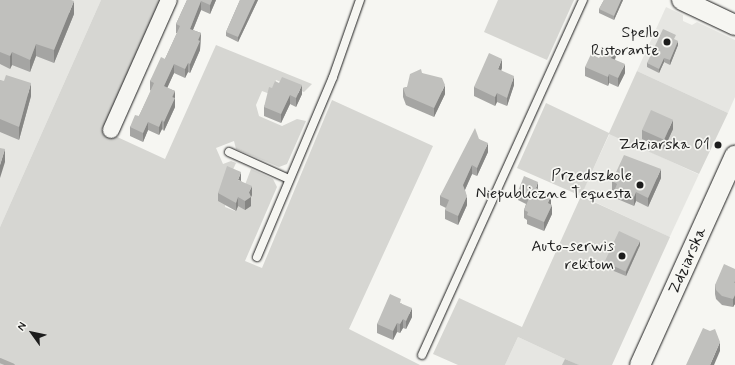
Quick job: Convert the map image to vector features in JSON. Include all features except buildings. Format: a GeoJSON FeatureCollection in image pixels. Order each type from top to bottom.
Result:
{"type":"FeatureCollection","features":[{"type":"Feature","properties":{"kind":"street"},"geometry":{"type":"LineString","coordinates":[[111,130],[169,0]]}},
{"type":"Feature","properties":{"kind":"street"},"geometry":{"type":"LineString","coordinates":[[682,0],[735,25]]}},
{"type":"Feature","properties":{"kind":"street","name":"Zdziarska"},"geometry":{"type":"LineString","coordinates":[[640,365],[735,156]]}},
{"type":"Feature","properties":{"kind":"lane"},"geometry":{"type":"LineString","coordinates":[[257,257],[333,77],[360,0]]}},
{"type":"Feature","properties":{"kind":"lane"},"geometry":{"type":"LineString","coordinates":[[422,355],[583,0]]}},
{"type":"Feature","properties":{"kind":"lane"},"geometry":{"type":"LineString","coordinates":[[229,152],[289,179]]}},
{"type":"Feature","properties":{"kind":"shaded area"},"geometry":{"type":"Polygon","coordinates":[[[0,0],[101,0],[0,227],[0,0]]]}},
{"type":"Feature","properties":{"kind":"shaded area"},"geometry":{"type":"Polygon","coordinates":[[[101,0],[160,0],[102,130],[165,159],[216,45],[312,84],[304,92],[276,80],[270,94],[262,91],[256,105],[259,116],[282,126],[297,119],[306,121],[287,164],[279,167],[236,149],[234,141],[216,148],[223,164],[231,161],[236,163],[230,176],[225,207],[235,211],[251,169],[273,179],[277,187],[245,261],[262,268],[332,100],[433,146],[349,329],[420,365],[0,365],[0,227],[101,0]]]}},
{"type":"Feature","properties":{"kind":"shaded area"},"geometry":{"type":"Polygon","coordinates":[[[498,0],[574,0],[547,60],[484,32],[498,0]]]}},
{"type":"Feature","properties":{"kind":"shaded area"},"geometry":{"type":"Polygon","coordinates":[[[666,7],[683,15],[683,21],[692,25],[697,22],[735,40],[735,97],[728,113],[637,71],[666,7]]]}},
{"type":"Feature","properties":{"kind":"shaded area"},"geometry":{"type":"Polygon","coordinates":[[[637,71],[728,113],[699,174],[609,134],[581,196],[517,168],[546,103],[609,133],[637,71]]]}},
{"type":"Feature","properties":{"kind":"shaded area","name":"Przedszkole Niepubliczne Tequesta"},"geometry":{"type":"Polygon","coordinates":[[[610,133],[699,174],[670,237],[581,196],[610,133]]]}},
{"type":"Feature","properties":{"kind":"shaded area"},"geometry":{"type":"Polygon","coordinates":[[[581,196],[670,237],[612,365],[578,365],[518,337],[505,365],[458,365],[433,354],[459,298],[522,327],[581,196]]]}},
{"type":"Feature","properties":{"kind":"shaded area"},"geometry":{"type":"Polygon","coordinates":[[[518,337],[578,365],[505,365],[518,337]]]}},
{"type":"Feature","properties":{"kind":"waterway"},"geometry":{"type":"LineString","coordinates":[[0,360],[12,365]]}},
{"type":"Feature","properties":{"kind":"place","name":"Spello Ristorante"},"geometry":{"type":"Point","coordinates":[667,42]}},
{"type":"Feature","properties":{"kind":"place","name":"Zdziarska 01"},"geometry":{"type":"Point","coordinates":[718,145]}},
{"type":"Feature","properties":{"kind":"place","name":"Przedszkole Niepubliczne Tequesta"},"geometry":{"type":"Point","coordinates":[640,185]}},
{"type":"Feature","properties":{"kind":"place","name":"Auto-serwis rektom"},"geometry":{"type":"Point","coordinates":[622,256]}}]}
